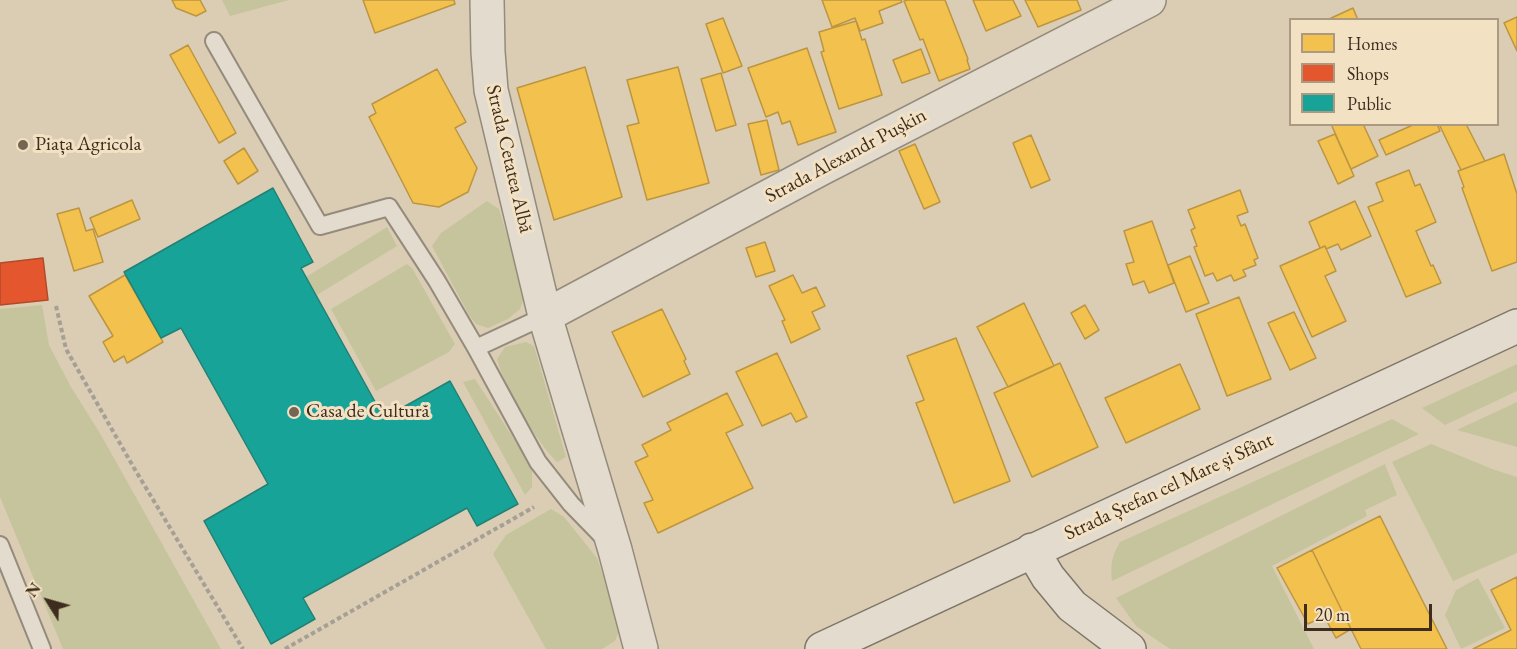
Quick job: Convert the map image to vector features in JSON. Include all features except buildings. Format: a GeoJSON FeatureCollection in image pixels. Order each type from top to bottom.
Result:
{"type":"FeatureCollection","features":[{"type":"Feature","properties":{"kind":"street","name":"Strada Cetatea Albă"},"geometry":{"type":"LineString","coordinates":[[487,0],[491,90],[545,316],[615,550],[641,649]]}},
{"type":"Feature","properties":{"kind":"street","name":"Strada Alexandr Pușkin"},"geometry":{"type":"LineString","coordinates":[[545,316],[812,174],[1149,0]]}},
{"type":"Feature","properties":{"kind":"street","name":"Strada Ștefan cel Mare și Sfânt"},"geometry":{"type":"LineString","coordinates":[[822,649],[1517,326]]}},
{"type":"Feature","properties":{"kind":"street"},"geometry":{"type":"LineString","coordinates":[[1032,550],[1048,577],[1072,606],[1129,649]]}},
{"type":"Feature","properties":{"kind":"lane"},"geometry":{"type":"LineString","coordinates":[[214,41],[320,226],[389,207],[437,281],[538,462],[559,489],[615,550]]}},
{"type":"Feature","properties":{"kind":"lane"},"geometry":{"type":"LineString","coordinates":[[476,348],[545,316]]}},
{"type":"Feature","properties":{"kind":"lane"},"geometry":{"type":"LineString","coordinates":[[0,545],[42,649]]}},
{"type":"Feature","properties":{"kind":"path"},"geometry":{"type":"LineString","coordinates":[[56,306],[66,349],[134,468],[243,649]]}},
{"type":"Feature","properties":{"kind":"path"},"geometry":{"type":"LineString","coordinates":[[285,649],[531,509],[559,489]]}},
{"type":"Feature","properties":{"kind":"shaded area"},"geometry":{"type":"Polygon","coordinates":[[[222,0],[289,0],[230,16],[222,0]]]}},
{"type":"Feature","properties":{"kind":"shaded area"},"geometry":{"type":"Polygon","coordinates":[[[487,201],[499,209],[525,295],[520,309],[508,319],[488,328],[476,324],[469,315],[432,246],[441,233],[487,201]]]}},
{"type":"Feature","properties":{"kind":"shaded area"},"geometry":{"type":"Polygon","coordinates":[[[387,227],[397,246],[317,295],[306,277],[387,227]]]}},
{"type":"Feature","properties":{"kind":"shaded area"},"geometry":{"type":"Polygon","coordinates":[[[407,264],[412,268],[455,344],[449,352],[376,391],[331,309],[407,264]]]}},
{"type":"Feature","properties":{"kind":"shaded area"},"geometry":{"type":"Polygon","coordinates":[[[42,305],[49,345],[221,649],[63,649],[0,497],[0,309],[42,305]]]}},
{"type":"Feature","properties":{"kind":"shaded area"},"geometry":{"type":"Polygon","coordinates":[[[526,342],[534,346],[566,457],[557,462],[522,414],[497,359],[505,347],[526,342]]]}},
{"type":"Feature","properties":{"kind":"shaded area"},"geometry":{"type":"Polygon","coordinates":[[[1517,364],[1517,391],[1445,425],[1422,408],[1517,364]]]}},
{"type":"Feature","properties":{"kind":"shaded area"},"geometry":{"type":"Polygon","coordinates":[[[475,379],[532,467],[532,487],[525,495],[463,382],[475,379]]]}},
{"type":"Feature","properties":{"kind":"shaded area"},"geometry":{"type":"Polygon","coordinates":[[[1517,402],[1517,447],[1457,430],[1517,402]]]}},
{"type":"Feature","properties":{"kind":"shaded area"},"geometry":{"type":"Polygon","coordinates":[[[1392,419],[1419,434],[1112,581],[1112,561],[1120,542],[1392,419]]]}},
{"type":"Feature","properties":{"kind":"shaded area"},"geometry":{"type":"Polygon","coordinates":[[[1431,444],[1517,477],[1517,553],[1453,581],[1392,462],[1431,444]]]}},
{"type":"Feature","properties":{"kind":"shaded area"},"geometry":{"type":"Polygon","coordinates":[[[1385,464],[1397,495],[1365,510],[1367,516],[1272,566],[1314,649],[1170,649],[1136,626],[1116,598],[1385,464]]]}},
{"type":"Feature","properties":{"kind":"shaded area"},"geometry":{"type":"Polygon","coordinates":[[[551,509],[564,517],[597,558],[621,626],[615,641],[602,649],[546,649],[493,554],[506,535],[551,509]]]}},
{"type":"Feature","properties":{"kind":"shaded area"},"geometry":{"type":"Polygon","coordinates":[[[1478,578],[1505,628],[1461,649],[1445,615],[1456,590],[1478,578]]]}},
{"type":"Feature","properties":{"kind":"place","name":"Piața Agricola"},"geometry":{"type":"Point","coordinates":[23,145]}},
{"type":"Feature","properties":{"kind":"place","name":"Casa de Cultură"},"geometry":{"type":"Point","coordinates":[294,412]}}]}
